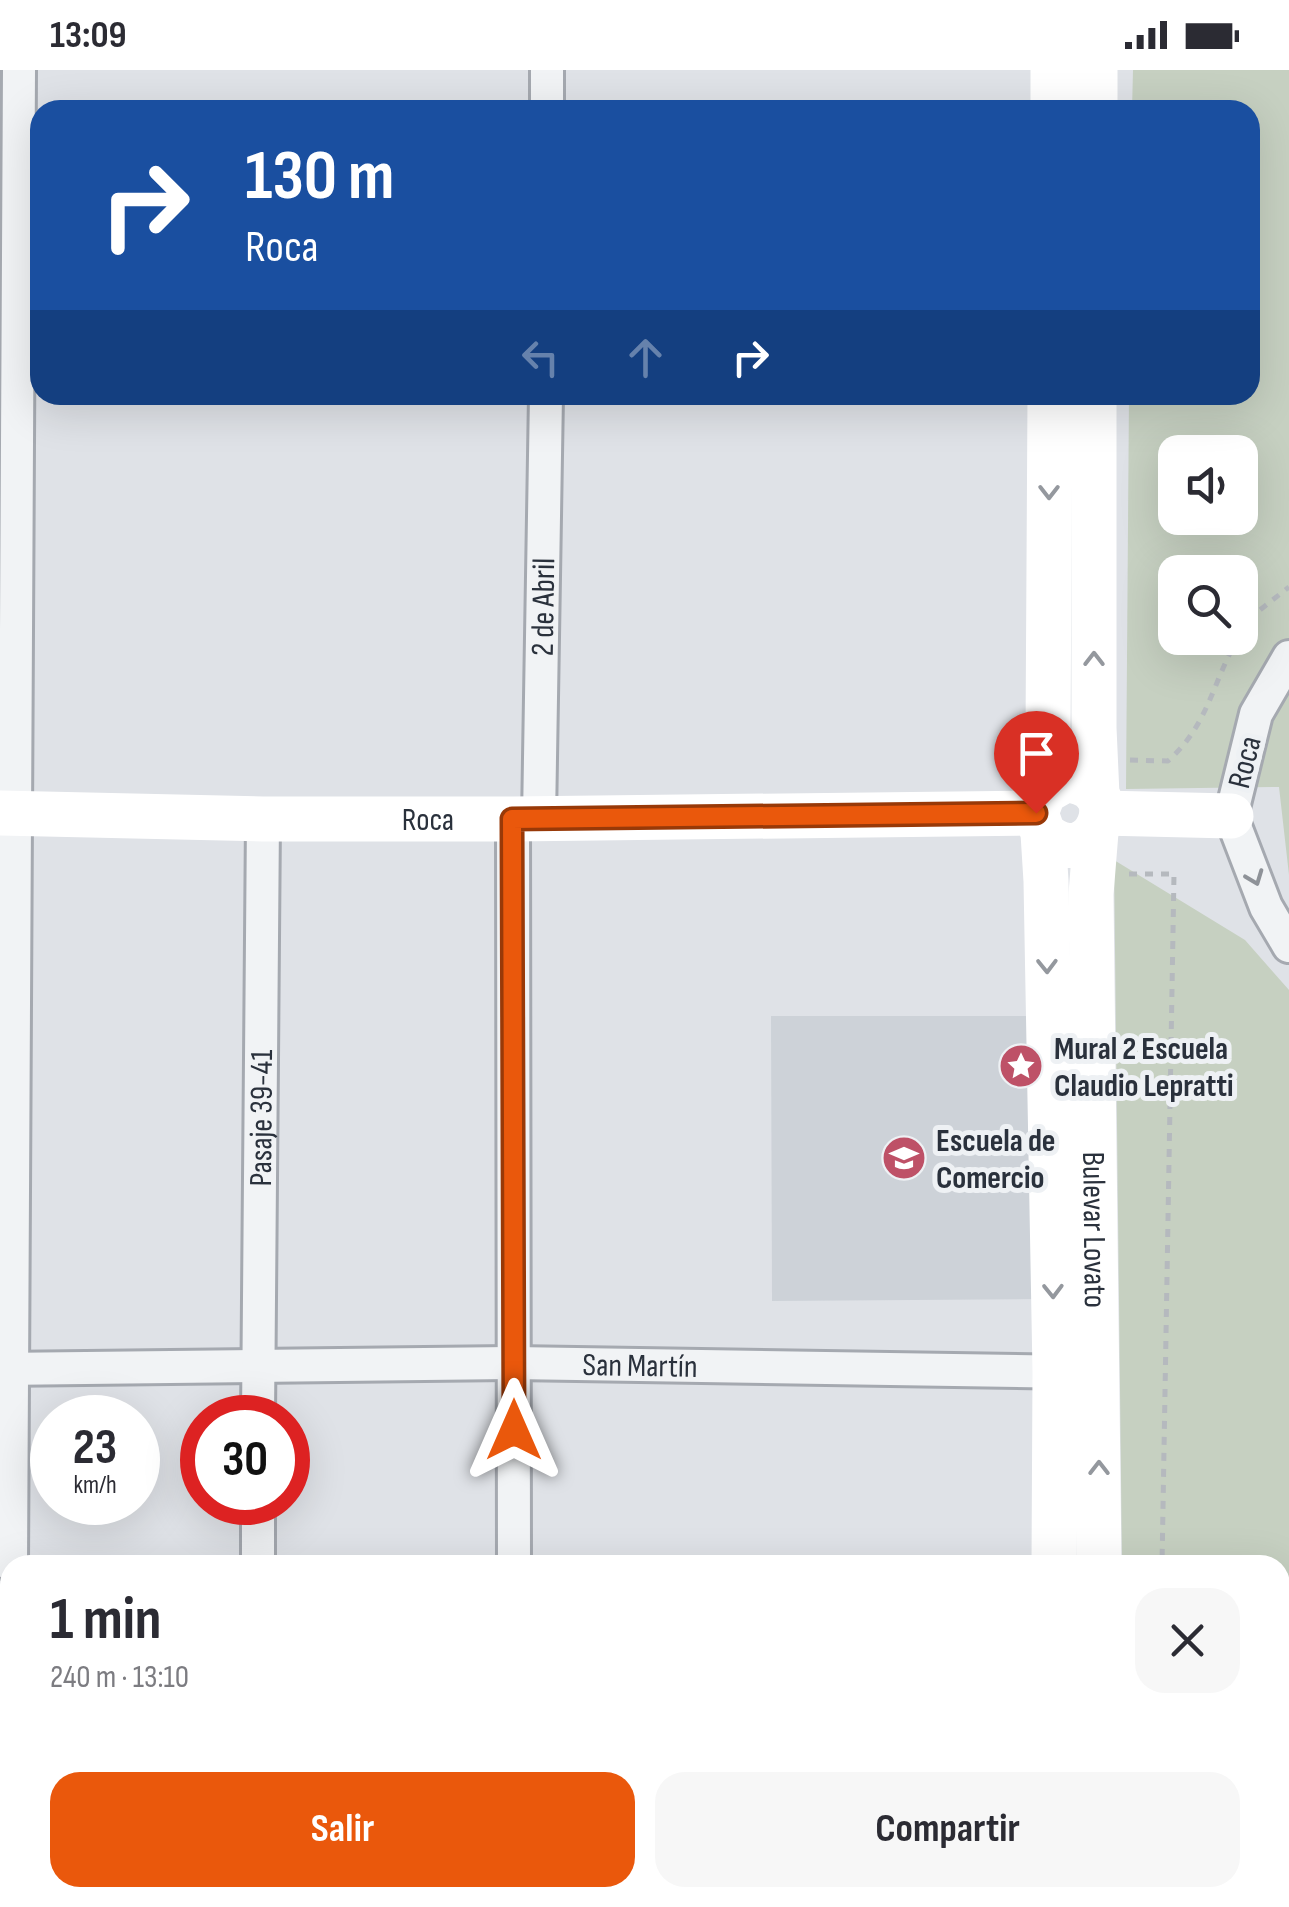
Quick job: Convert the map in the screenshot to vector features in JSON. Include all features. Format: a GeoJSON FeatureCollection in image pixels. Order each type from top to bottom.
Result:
{"type":"FeatureCollection","features":[{"type":"Feature","properties":{"kind":"main road"},"geometry":{"type":"LineString","coordinates":[[1053,70],[1053,100]]}},
{"type":"Feature","properties":{"kind":"main road"},"geometry":{"type":"LineString","coordinates":[[1095,70],[1095,100]]}},
{"type":"Feature","properties":{"kind":"main road","name":"Bulevar Lovato"},"geometry":{"type":"LineString","coordinates":[[1050,405],[1048,734],[1041,813],[1055,1372],[1054,1555]]}},
{"type":"Feature","properties":{"kind":"main road","name":"Bulevar Lovato"},"geometry":{"type":"LineString","coordinates":[[1094,405],[1104,800],[1091,894],[1099,1555]]}},
{"type":"Feature","properties":{"kind":"main road","name":"Roca"},"geometry":{"type":"LineString","coordinates":[[7,813],[526,819],[1041,813],[1051,840],[1070,846],[1080,844],[1104,800],[1230,816]]}},
{"type":"Feature","properties":{"kind":"street"},"geometry":{"type":"LineString","coordinates":[[11,1555],[6,1369],[7,813],[19,70]]}},
{"type":"Feature","properties":{"kind":"street"},"geometry":{"type":"LineString","coordinates":[[547,70],[547,100]]}},
{"type":"Feature","properties":{"kind":"street","name":"2 de Abril"},"geometry":{"type":"LineString","coordinates":[[514,1555],[514,1363],[526,819],[546,405]]}},
{"type":"Feature","properties":{"kind":"street","name":"Roca"},"geometry":{"type":"LineString","coordinates":[[1289,657],[1256,714],[1230,816],[1266,907],[1289,946]]}},
{"type":"Feature","properties":{"kind":"street","name":"Pasaje 39-41"},"geometry":{"type":"LineString","coordinates":[[258,1395],[263,818]]}},
{"type":"Feature","properties":{"kind":"street","name":"San Martín"},"geometry":{"type":"LineString","coordinates":[[6,1369],[514,1363],[1099,1372]]}},
{"type":"Feature","properties":{"kind":"street"},"geometry":{"type":"LineString","coordinates":[[258,1525],[258,1555]]}},
{"type":"Feature","properties":{"kind":"path"},"geometry":{"type":"LineString","coordinates":[[1258,611],[1289,586]]}},
{"type":"Feature","properties":{"kind":"path"},"geometry":{"type":"LineString","coordinates":[[1104,800],[1168,760],[1186,744],[1201,724],[1231,655]]}},
{"type":"Feature","properties":{"kind":"path"},"geometry":{"type":"LineString","coordinates":[[1121,874],[1174,874],[1162,1555]]}},
{"type":"Feature","properties":{"kind":"shaded area","name":"Escuela de Comercio"},"geometry":{"type":"Polygon","coordinates":[[[771,1016],[1036,1016],[1038,1299],[772,1301],[771,1016]]]}},
{"type":"Feature","properties":{"kind":"green space"},"geometry":{"type":"Polygon","coordinates":[[[1133,70],[1289,70],[1289,875],[1279,787],[1126,789],[1129,405],[1260,405],[1260,100],[1132,100],[1133,70]]]}},
{"type":"Feature","properties":{"kind":"green space"},"geometry":{"type":"Polygon","coordinates":[[[1114,860],[1245,940],[1289,990],[1289,1555],[1122,1555],[1114,860]]]}},
{"type":"Feature","properties":{"kind":"place","name":"Mural 2 Escuela Claudio Lepratti"},"geometry":{"type":"Point","coordinates":[1021,1066]}},
{"type":"Feature","properties":{"kind":"place","name":"Escuela de Comercio"},"geometry":{"type":"Point","coordinates":[904,1158]}},
{"type":"Feature","properties":{"kind":"route"},"geometry":{"type":"LineString","coordinates":[[514,1430],[512,819],[1036,813]]}}]}
